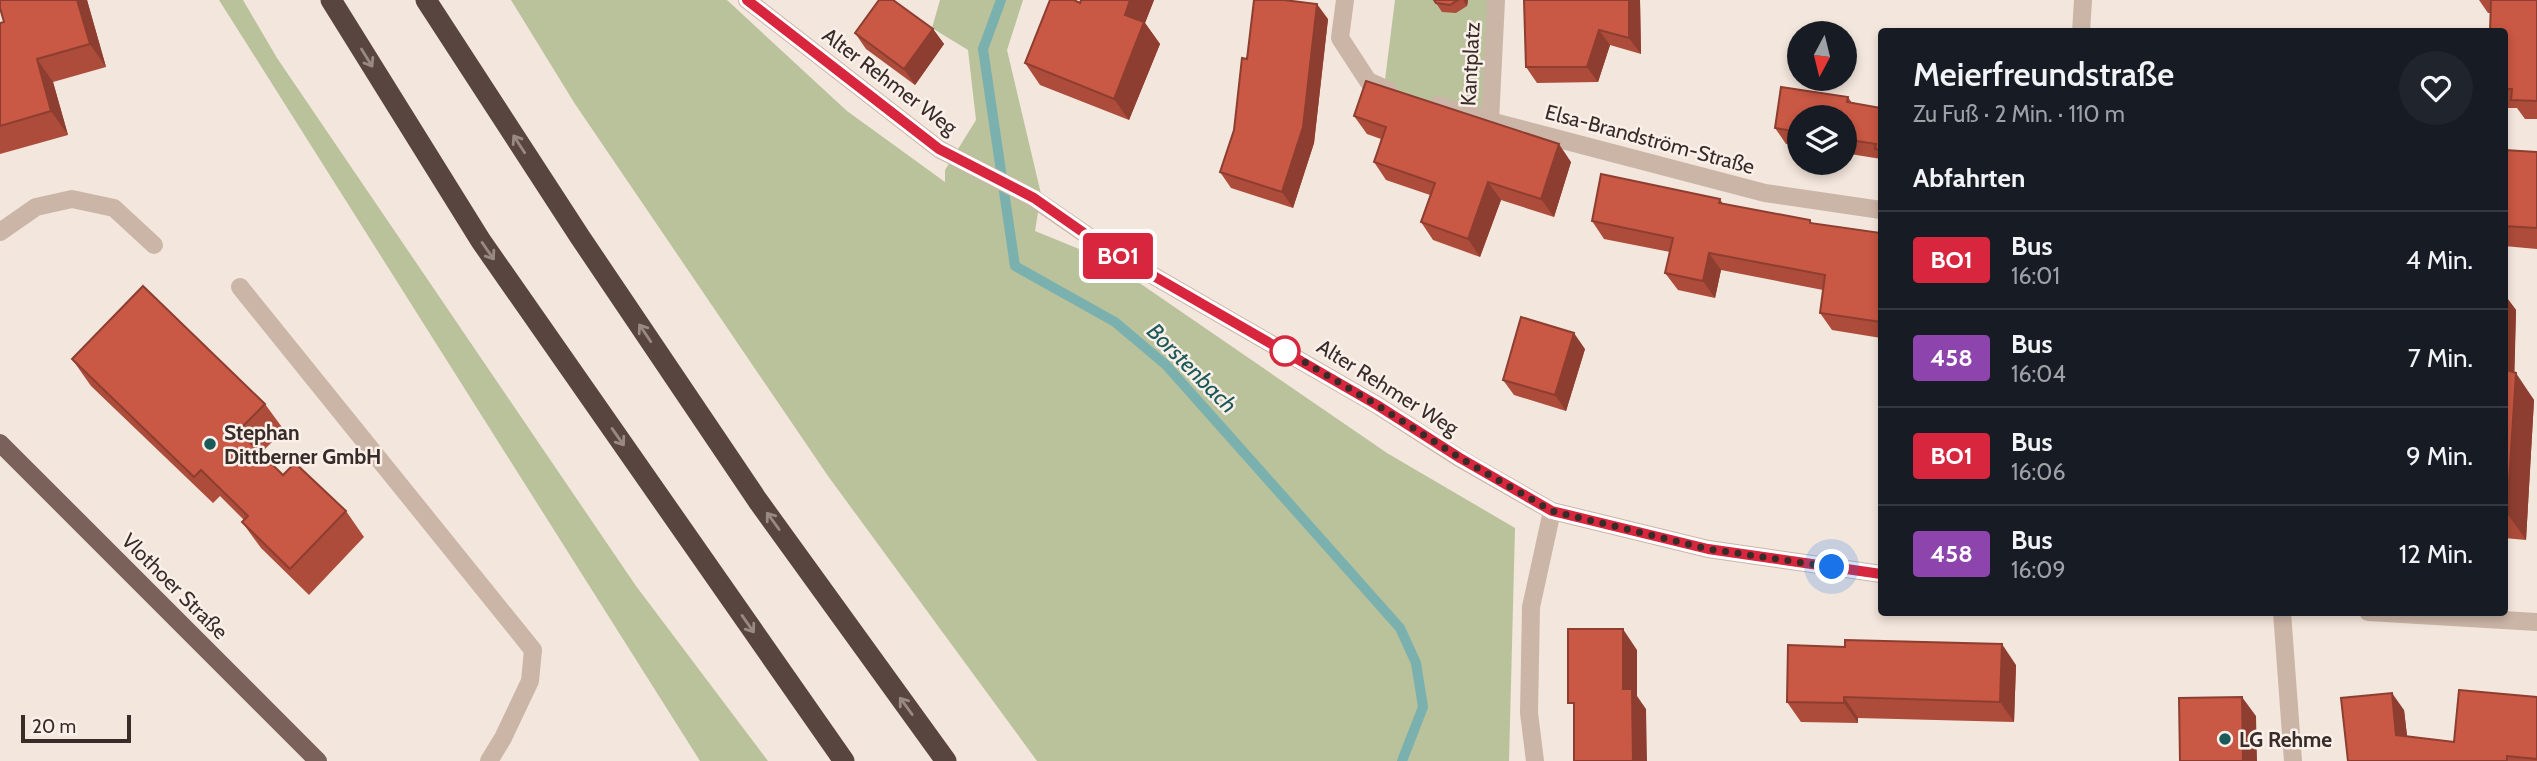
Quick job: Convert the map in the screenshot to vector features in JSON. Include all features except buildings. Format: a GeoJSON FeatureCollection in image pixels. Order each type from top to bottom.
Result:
{"type":"FeatureCollection","features":[{"type":"Feature","properties":{"kind":"highway"},"geometry":{"type":"LineString","coordinates":[[331,0],[481,241],[844,761]]}},
{"type":"Feature","properties":{"kind":"highway"},"geometry":{"type":"LineString","coordinates":[[425,0],[580,237],[758,501],[946,761]]}},
{"type":"Feature","properties":{"kind":"main road","name":"Vlothoer Straße"},"geometry":{"type":"LineString","coordinates":[[0,443],[318,761]]}},
{"type":"Feature","properties":{"kind":"street","name":"Alter Rehmer Weg"},"geometry":{"type":"LineString","coordinates":[[747,0],[939,149],[1034,198],[1107,249],[1377,405],[1460,458],[1552,511],[1708,549],[1878,574]]}},
{"type":"Feature","properties":{"kind":"street","name":"Kantplatz"},"geometry":{"type":"LineString","coordinates":[[1345,0],[1340,38],[1368,81],[1490,121],[1496,0]]}},
{"type":"Feature","properties":{"kind":"street"},"geometry":{"type":"LineString","coordinates":[[2081,28],[2083,0]]}},
{"type":"Feature","properties":{"kind":"street","name":"Elsa-Brandström-Straße"},"geometry":{"type":"LineString","coordinates":[[1490,121],[1765,194],[1878,210]]}},
{"type":"Feature","properties":{"kind":"street"},"geometry":{"type":"LineString","coordinates":[[0,232],[36,206],[72,199],[114,208],[154,245]]}},
{"type":"Feature","properties":{"kind":"street"},"geometry":{"type":"LineString","coordinates":[[240,287],[533,650],[530,681],[489,761]]}},
{"type":"Feature","properties":{"kind":"street"},"geometry":{"type":"LineString","coordinates":[[1535,761],[1529,713],[1531,607],[1552,511]]}},
{"type":"Feature","properties":{"kind":"street"},"geometry":{"type":"LineString","coordinates":[[2282,616],[2292,761]]}},
{"type":"Feature","properties":{"kind":"street"},"geometry":{"type":"LineString","coordinates":[[2436,616],[2537,622]]}},
{"type":"Feature","properties":{"kind":"green space"},"geometry":{"type":"Polygon","coordinates":[[[219,0],[243,0],[277,58],[636,586],[768,761],[700,761],[219,0]]]}},
{"type":"Feature","properties":{"kind":"green space"},"geometry":{"type":"Polygon","coordinates":[[[511,0],[727,0],[847,111],[945,182],[945,170],[976,120],[968,50],[932,28],[940,0],[1023,0],[1007,50],[1041,194],[1035,231],[1106,260],[1387,453],[1515,528],[1509,761],[1037,761],[828,476],[575,104],[511,0]]]}},
{"type":"Feature","properties":{"kind":"green space"},"geometry":{"type":"Polygon","coordinates":[[[1395,0],[1495,0],[1490,119],[1384,88],[1395,0]]]}},
{"type":"Feature","properties":{"kind":"waterway","name":"Borstenbach"},"geometry":{"type":"LineString","coordinates":[[1001,0],[983,49],[1015,266],[1115,322],[1166,365],[1400,628],[1416,663],[1423,707],[1402,761]]}},
{"type":"Feature","properties":{"kind":"bus line","name":"BO1"},"geometry":{"type":"LineString","coordinates":[[747,0],[939,149],[1034,198],[1107,249],[1279,347],[1552,511],[1708,549],[1878,574]]}},
{"type":"Feature","properties":{"kind":"place","name":"Stephan Dittberner GmbH"},"geometry":{"type":"Point","coordinates":[210,444]}},
{"type":"Feature","properties":{"kind":"place","name":"LG Rehme"},"geometry":{"type":"Point","coordinates":[2225,739]}},
{"type":"Feature","properties":{"kind":"route"},"geometry":{"type":"LineString","coordinates":[[1285,351],[1279,347],[1552,511],[1708,549],[1832,567]]}}]}
